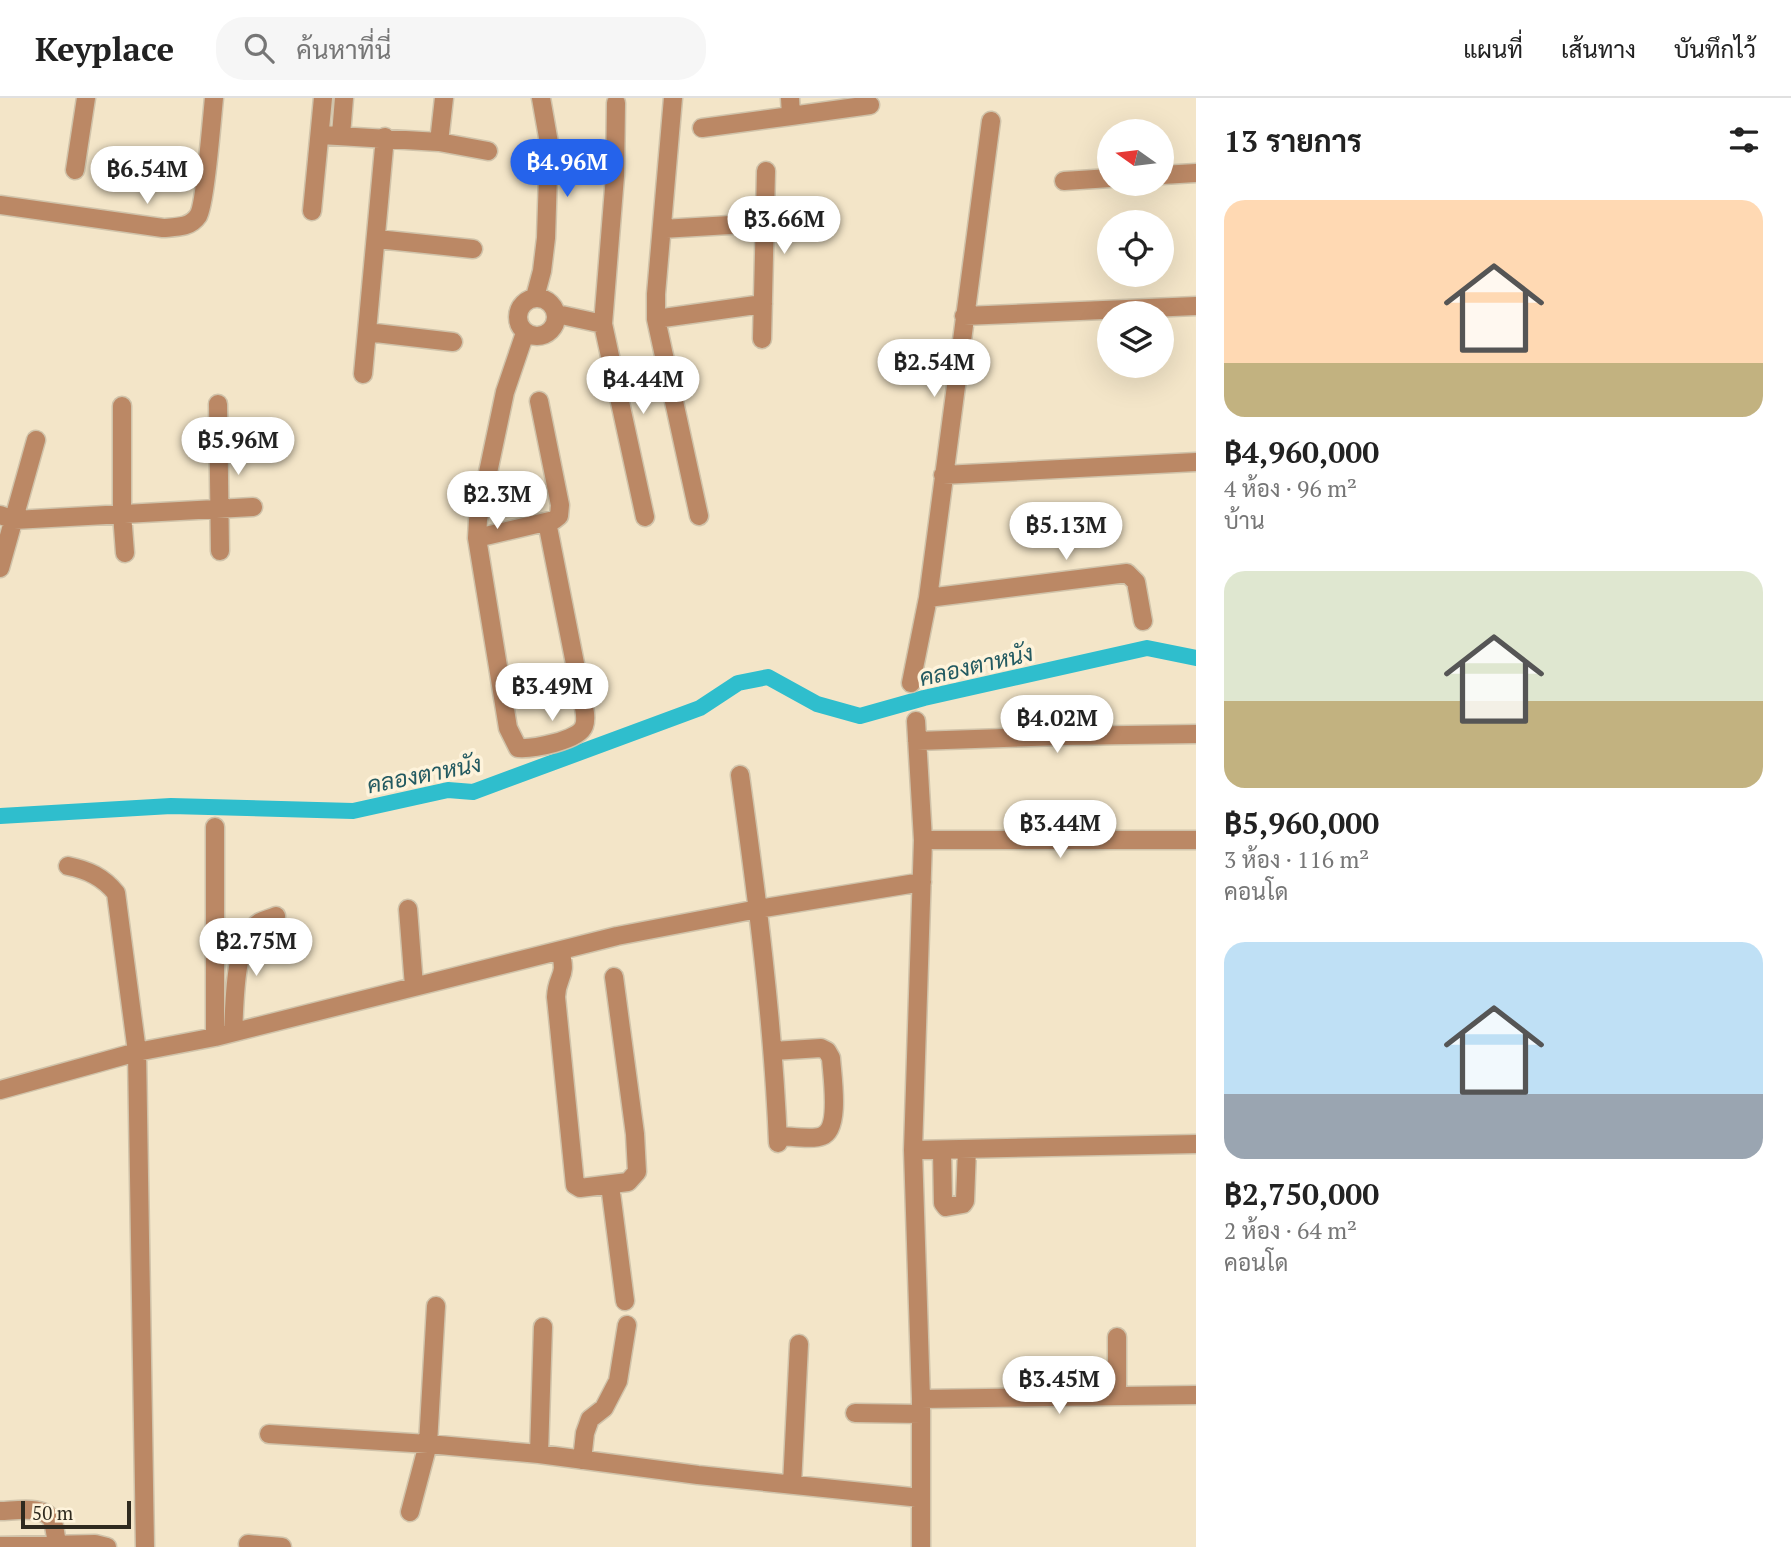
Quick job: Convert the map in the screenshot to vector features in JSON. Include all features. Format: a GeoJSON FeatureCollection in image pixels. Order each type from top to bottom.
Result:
{"type":"FeatureCollection","features":[{"type":"Feature","properties":{"kind":"street"},"geometry":{"type":"LineString","coordinates":[[75,170],[86,98]]}},
{"type":"Feature","properties":{"kind":"street"},"geometry":{"type":"LineString","coordinates":[[0,205],[163,228],[181,227],[189,223],[199,215],[214,98]]}},
{"type":"Feature","properties":{"kind":"street"},"geometry":{"type":"LineString","coordinates":[[312,211],[323,98]]}},
{"type":"Feature","properties":{"kind":"street"},"geometry":{"type":"LineString","coordinates":[[341,135],[344,98]]}},
{"type":"Feature","properties":{"kind":"street"},"geometry":{"type":"LineString","coordinates":[[439,142],[444,98]]}},
{"type":"Feature","properties":{"kind":"street"},"geometry":{"type":"LineString","coordinates":[[535,297],[542,271],[546,238],[549,156],[541,98]]}},
{"type":"Feature","properties":{"kind":"street"},"geometry":{"type":"LineString","coordinates":[[673,98],[656,319],[699,516]]}},
{"type":"Feature","properties":{"kind":"street"},"geometry":{"type":"LineString","coordinates":[[790,98],[791,117]]}},
{"type":"Feature","properties":{"kind":"street"},"geometry":{"type":"LineString","coordinates":[[616,103],[615,176],[603,324],[645,517]]}},
{"type":"Feature","properties":{"kind":"street"},"geometry":{"type":"LineString","coordinates":[[702,128],[870,106]]}},
{"type":"Feature","properties":{"kind":"street"},"geometry":{"type":"LineString","coordinates":[[911,683],[929,598],[990,121]]}},
{"type":"Feature","properties":{"kind":"street"},"geometry":{"type":"LineString","coordinates":[[321,135],[439,142],[488,151]]}},
{"type":"Feature","properties":{"kind":"street"},"geometry":{"type":"LineString","coordinates":[[363,374],[385,138]]}},
{"type":"Feature","properties":{"kind":"street"},"geometry":{"type":"LineString","coordinates":[[762,339],[766,171]]}},
{"type":"Feature","properties":{"kind":"street"},"geometry":{"type":"LineString","coordinates":[[1174,174],[1196,173]]}},
{"type":"Feature","properties":{"kind":"street"},"geometry":{"type":"LineString","coordinates":[[1064,181],[1097,179]]}},
{"type":"Feature","properties":{"kind":"street"},"geometry":{"type":"LineString","coordinates":[[662,229],[765,223]]}},
{"type":"Feature","properties":{"kind":"street"},"geometry":{"type":"LineString","coordinates":[[377,239],[473,249]]}},
{"type":"Feature","properties":{"kind":"street"},"geometry":{"type":"LineString","coordinates":[[535,297],[549,301],[557,314],[556,322],[547,334],[540,337],[525,333],[520,327],[518,312],[527,300],[535,297]]}},
{"type":"Feature","properties":{"kind":"street"},"geometry":{"type":"LineString","coordinates":[[656,319],[763,304]]}},
{"type":"Feature","properties":{"kind":"street"},"geometry":{"type":"LineString","coordinates":[[964,316],[1196,306]]}},
{"type":"Feature","properties":{"kind":"street"},"geometry":{"type":"LineString","coordinates":[[557,314],[603,324]]}},
{"type":"Feature","properties":{"kind":"street"},"geometry":{"type":"LineString","coordinates":[[367,332],[453,342]]}},
{"type":"Feature","properties":{"kind":"street"},"geometry":{"type":"LineString","coordinates":[[525,333],[505,392],[478,520],[477,538],[508,729],[518,748],[527,749],[569,738],[580,732],[584,725],[582,699],[547,522]]}},
{"type":"Feature","properties":{"kind":"street"},"geometry":{"type":"LineString","coordinates":[[477,538],[547,522],[559,516],[561,505],[539,401]]}},
{"type":"Feature","properties":{"kind":"street"},"geometry":{"type":"LineString","coordinates":[[218,404],[220,551]]}},
{"type":"Feature","properties":{"kind":"street"},"geometry":{"type":"LineString","coordinates":[[122,406],[122,514],[125,553]]}},
{"type":"Feature","properties":{"kind":"street"},"geometry":{"type":"LineString","coordinates":[[0,568],[7,518],[36,440]]}},
{"type":"Feature","properties":{"kind":"street"},"geometry":{"type":"LineString","coordinates":[[943,475],[1196,462]]}},
{"type":"Feature","properties":{"kind":"street"},"geometry":{"type":"LineString","coordinates":[[7,518],[253,506]]}},
{"type":"Feature","properties":{"kind":"street"},"geometry":{"type":"LineString","coordinates":[[929,598],[1127,573],[1136,582],[1143,621]]}},
{"type":"Feature","properties":{"kind":"street"},"geometry":{"type":"LineString","coordinates":[[916,721],[923,840],[913,1150],[921,1406],[920,1547]]}},
{"type":"Feature","properties":{"kind":"street"},"geometry":{"type":"LineString","coordinates":[[917,741],[1196,734]]}},
{"type":"Feature","properties":{"kind":"street"},"geometry":{"type":"LineString","coordinates":[[740,775],[773,1051],[778,1140],[822,1136],[831,1130],[834,1116],[831,1058],[827,1051],[821,1048],[773,1051]]}},
{"type":"Feature","properties":{"kind":"street"},"geometry":{"type":"LineString","coordinates":[[215,827],[215,1037]]}},
{"type":"Feature","properties":{"kind":"street"},"geometry":{"type":"LineString","coordinates":[[923,840],[1196,840]]}},
{"type":"Feature","properties":{"kind":"street"},"geometry":{"type":"LineString","coordinates":[[68,866],[92,874],[107,883],[116,893],[138,1052],[145,1547]]}},
{"type":"Feature","properties":{"kind":"street"},"geometry":{"type":"LineString","coordinates":[[0,1090],[138,1052],[215,1037],[617,936],[922,882]]}},
{"type":"Feature","properties":{"kind":"street"},"geometry":{"type":"LineString","coordinates":[[408,909],[414,986]]}},
{"type":"Feature","properties":{"kind":"street"},"geometry":{"type":"LineString","coordinates":[[233,1032],[237,975],[249,934],[259,923],[276,916]]}},
{"type":"Feature","properties":{"kind":"street"},"geometry":{"type":"LineString","coordinates":[[560,951],[565,966],[557,984],[556,998],[575,1185],[580,1188],[628,1182],[637,1172],[635,1134],[614,977]]}},
{"type":"Feature","properties":{"kind":"street"},"geometry":{"type":"LineString","coordinates":[[913,1150],[1196,1144]]}},
{"type":"Feature","properties":{"kind":"street"},"geometry":{"type":"LineString","coordinates":[[942,1150],[943,1203],[946,1206],[960,1206],[965,1201],[967,1149]]}},
{"type":"Feature","properties":{"kind":"street"},"geometry":{"type":"LineString","coordinates":[[610,1185],[625,1301]]}},
{"type":"Feature","properties":{"kind":"street"},"geometry":{"type":"LineString","coordinates":[[410,1511],[428,1444],[436,1306]]}},
{"type":"Feature","properties":{"kind":"street"},"geometry":{"type":"LineString","coordinates":[[582,1460],[585,1433],[590,1419],[604,1408],[618,1381],[627,1325]]}},
{"type":"Feature","properties":{"kind":"street"},"geometry":{"type":"LineString","coordinates":[[539,1454],[543,1327]]}},
{"type":"Feature","properties":{"kind":"street"},"geometry":{"type":"LineString","coordinates":[[1117,1338],[1117,1396]]}},
{"type":"Feature","properties":{"kind":"street"},"geometry":{"type":"LineString","coordinates":[[792,1485],[799,1345]]}},
{"type":"Feature","properties":{"kind":"street"},"geometry":{"type":"LineString","coordinates":[[855,1413],[921,1406],[1117,1396],[1196,1395]]}},
{"type":"Feature","properties":{"kind":"street"},"geometry":{"type":"LineString","coordinates":[[269,1434],[539,1454],[921,1498]]}},
{"type":"Feature","properties":{"kind":"street"},"geometry":{"type":"LineString","coordinates":[[0,1511],[44,1512],[52,1520],[57,1545]]}},
{"type":"Feature","properties":{"kind":"street"},"geometry":{"type":"LineString","coordinates":[[0,1546],[95,1544],[107,1547]]}},
{"type":"Feature","properties":{"kind":"street"},"geometry":{"type":"LineString","coordinates":[[248,1544],[282,1547]]}},
{"type":"Feature","properties":{"kind":"waterway","name":"คลองตาหนัง"},"geometry":{"type":"LineString","coordinates":[[0,816],[171,806],[353,811],[448,790],[473,792],[700,708],[738,683],[768,677],[817,704],[860,716],[924,698],[1147,648],[1196,658]]}}]}
